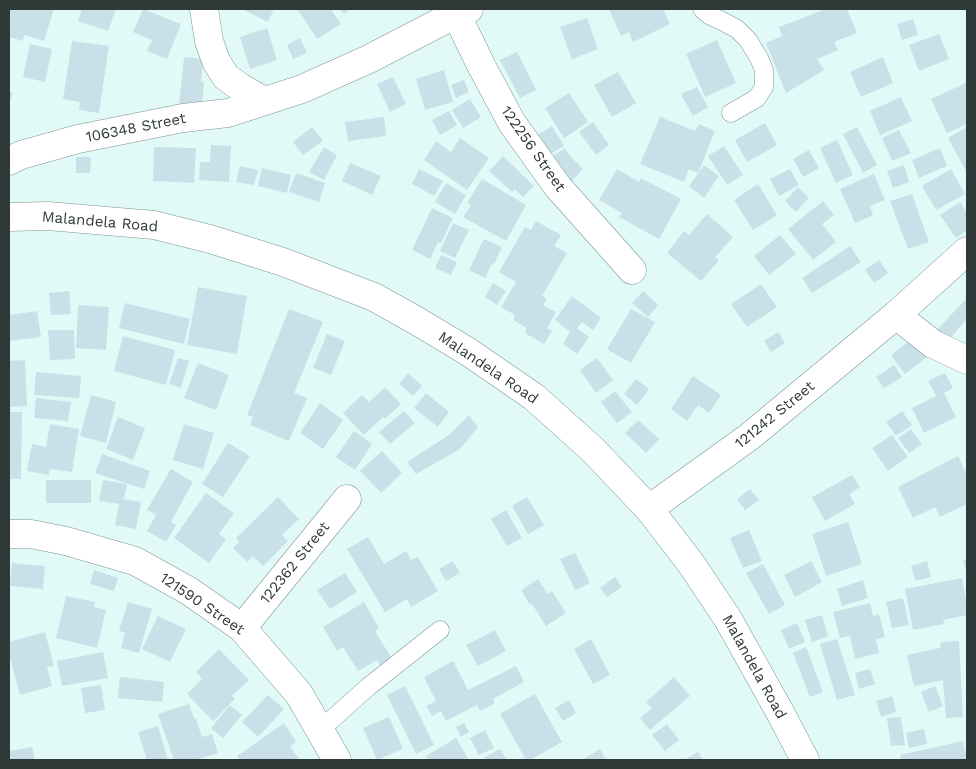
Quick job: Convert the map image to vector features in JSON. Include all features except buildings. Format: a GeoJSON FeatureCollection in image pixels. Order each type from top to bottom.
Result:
{"type":"FeatureCollection","features":[{"type":"Feature","properties":{"kind":"street"},"geometry":{"type":"LineString","coordinates":[[204,9],[209,41],[216,61],[226,77],[264,101]]}},
{"type":"Feature","properties":{"kind":"street","name":"106348 Street"},"geometry":{"type":"LineString","coordinates":[[9,161],[21,155],[78,139],[183,118],[228,112],[302,89],[369,59],[462,11]]}},
{"type":"Feature","properties":{"kind":"street","name":"122256 Street"},"geometry":{"type":"LineString","coordinates":[[462,11],[482,68],[512,123],[558,187],[632,270]]}},
{"type":"Feature","properties":{"kind":"street","name":"Malandela Road"},"geometry":{"type":"LineString","coordinates":[[9,217],[48,216],[154,225],[210,239],[282,262],[374,297],[418,320],[467,351],[534,397],[594,450],[649,509],[692,565],[728,619],[782,714],[805,760]]}},
{"type":"Feature","properties":{"kind":"street","name":"121242 Street"},"geometry":{"type":"LineString","coordinates":[[649,509],[749,437],[896,315],[967,251]]}},
{"type":"Feature","properties":{"kind":"street"},"geometry":{"type":"LineString","coordinates":[[896,315],[933,344],[967,360]]}},
{"type":"Feature","properties":{"kind":"street","name":"122362 Street"},"geometry":{"type":"LineString","coordinates":[[242,628],[347,499]]}},
{"type":"Feature","properties":{"kind":"street","name":"121590 Street"},"geometry":{"type":"LineString","coordinates":[[9,534],[31,534],[66,541],[135,561],[189,592],[242,628],[299,694],[337,760]]}},
{"type":"Feature","properties":{"kind":"lane"},"geometry":{"type":"LineString","coordinates":[[702,9],[709,16],[737,29],[748,40],[764,70],[764,87],[757,98],[731,113]]}},
{"type":"Feature","properties":{"kind":"lane"},"geometry":{"type":"LineString","coordinates":[[320,730],[368,688],[440,630]]}}]}
